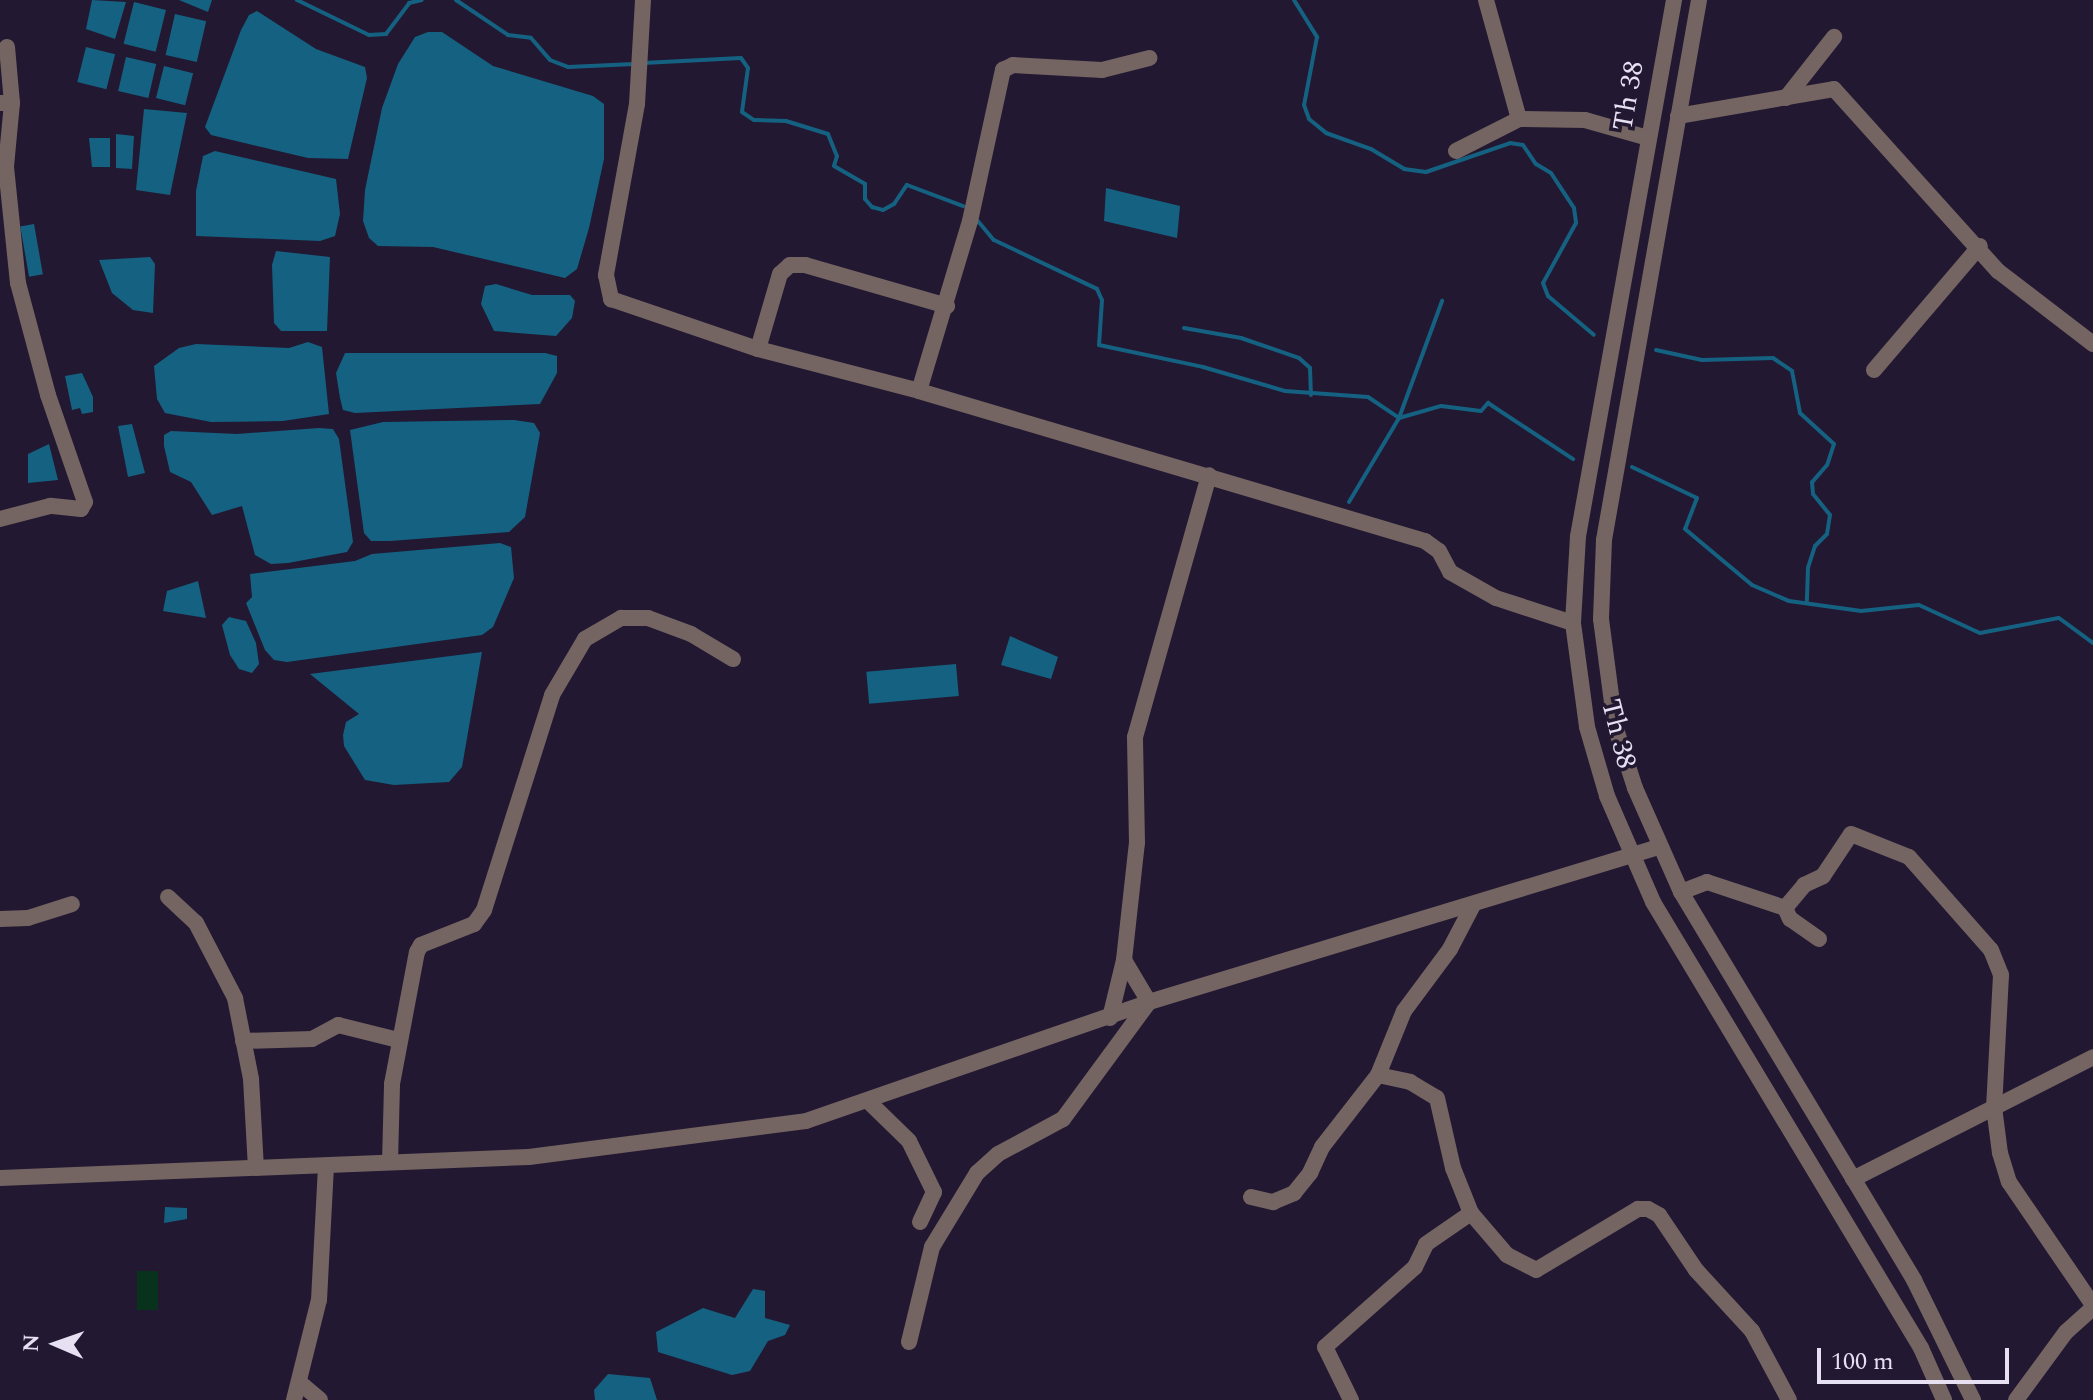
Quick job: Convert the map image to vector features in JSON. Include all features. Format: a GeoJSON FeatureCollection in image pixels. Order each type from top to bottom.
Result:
{"type":"FeatureCollection","features":[{"type":"Feature","properties":{"kind":"street"},"geometry":{"type":"LineString","coordinates":[[643,0],[640,63],[606,288],[623,306],[758,349],[919,391],[1425,541],[1439,551],[1450,572],[1485,591],[1573,623]]}},
{"type":"Feature","properties":{"kind":"street"},"geometry":{"type":"LineString","coordinates":[[1486,0],[1519,119]]}},
{"type":"Feature","properties":{"kind":"street","name":"Th 38"},"geometry":{"type":"LineString","coordinates":[[1674,0],[1587,466],[1573,623],[1587,727],[1631,857],[1937,1381],[1944,1400]]}},
{"type":"Feature","properties":{"kind":"street","name":"Th 38"},"geometry":{"type":"LineString","coordinates":[[1699,0],[1614,471],[1601,619],[1615,726],[1659,847],[1681,892],[1853,1179],[1961,1368],[1973,1400]]}},
{"type":"Feature","properties":{"kind":"street"},"geometry":{"type":"LineString","coordinates":[[1785,100],[1834,37]]}},
{"type":"Feature","properties":{"kind":"street"},"geometry":{"type":"LineString","coordinates":[[0,519],[50,506],[81,509],[85,502],[48,395],[18,283],[6,167],[7,47]]}},
{"type":"Feature","properties":{"kind":"street"},"geometry":{"type":"LineString","coordinates":[[919,391],[947,306],[1003,70],[1013,65],[1102,70],[1149,58]]}},
{"type":"Feature","properties":{"kind":"street"},"geometry":{"type":"LineString","coordinates":[[1678,116],[1785,100],[1834,89],[1900,166],[1980,246],[2010,281],[2093,344]]}},
{"type":"Feature","properties":{"kind":"street"},"geometry":{"type":"LineString","coordinates":[[1456,151],[1519,119],[1585,120],[1648,138]]}},
{"type":"Feature","properties":{"kind":"street"},"geometry":{"type":"LineString","coordinates":[[1632,227],[1655,234]]}},
{"type":"Feature","properties":{"kind":"street"},"geometry":{"type":"LineString","coordinates":[[1874,370],[1980,246]]}},
{"type":"Feature","properties":{"kind":"street"},"geometry":{"type":"LineString","coordinates":[[758,349],[780,274],[790,265],[947,306]]}},
{"type":"Feature","properties":{"kind":"street"},"geometry":{"type":"LineString","coordinates":[[1110,1018],[1124,960],[1137,843],[1135,737],[1209,475]]}},
{"type":"Feature","properties":{"kind":"street"},"geometry":{"type":"LineString","coordinates":[[390,1162],[398,1040],[421,945],[465,929],[484,910],[552,695],[585,639],[621,618],[648,618],[691,634],[733,659]]}},
{"type":"Feature","properties":{"kind":"street"},"geometry":{"type":"LineString","coordinates":[[1785,908],[1804,885],[1823,876],[1851,834],[1909,857],[1999,963],[1994,1107],[2009,1182],[2093,1306],[2066,1332],[2016,1400]]}},
{"type":"Feature","properties":{"kind":"street"},"geometry":{"type":"LineString","coordinates":[[0,1178],[529,1157],[802,1122],[1149,1002],[1659,847]]}},
{"type":"Feature","properties":{"kind":"street"},"geometry":{"type":"LineString","coordinates":[[1681,892],[1707,882],[1785,908],[1790,919],[1819,939]]}},
{"type":"Feature","properties":{"kind":"street"},"geometry":{"type":"LineString","coordinates":[[168,897],[196,923],[235,998],[243,1041],[256,1168]]}},
{"type":"Feature","properties":{"kind":"street"},"geometry":{"type":"LineString","coordinates":[[0,919],[28,918],[72,904]]}},
{"type":"Feature","properties":{"kind":"street"},"geometry":{"type":"LineString","coordinates":[[1251,1197],[1273,1202],[1294,1193],[1378,1075],[1404,1011],[1450,949],[1473,905]]}},
{"type":"Feature","properties":{"kind":"street"},"geometry":{"type":"LineString","coordinates":[[1124,960],[1149,1002]]}},
{"type":"Feature","properties":{"kind":"street"},"geometry":{"type":"LineString","coordinates":[[909,1342],[932,1247],[977,1173],[998,1154],[1063,1119],[1149,1002]]}},
{"type":"Feature","properties":{"kind":"street"},"geometry":{"type":"LineString","coordinates":[[243,1041],[312,1039],[338,1025],[398,1040]]}},
{"type":"Feature","properties":{"kind":"street"},"geometry":{"type":"LineString","coordinates":[[1853,1179],[2093,1057]]}},
{"type":"Feature","properties":{"kind":"street"},"geometry":{"type":"LineString","coordinates":[[1378,1075],[1410,1082],[1437,1098],[1453,1168],[1471,1213],[1507,1255],[1536,1270],[1638,1209],[1659,1215],[1696,1270],[1752,1331],[1789,1400]]}},
{"type":"Feature","properties":{"kind":"street"},"geometry":{"type":"LineString","coordinates":[[868,1101],[909,1141],[934,1192],[920,1222]]}},
{"type":"Feature","properties":{"kind":"street"},"geometry":{"type":"LineString","coordinates":[[294,1400],[319,1300],[326,1166]]}},
{"type":"Feature","properties":{"kind":"street"},"geometry":{"type":"LineString","coordinates":[[1351,1400],[1325,1347],[1415,1267],[1426,1244],[1471,1213]]}},
{"type":"Feature","properties":{"kind":"street"},"geometry":{"type":"LineString","coordinates":[[1937,1381],[1961,1368]]}},
{"type":"Feature","properties":{"kind":"street"},"geometry":{"type":"LineString","coordinates":[[300,1383],[320,1400]]}},
{"type":"Feature","properties":{"kind":"green space"},"geometry":{"type":"Polygon","coordinates":[[[137,1271],[158,1271],[158,1310],[137,1310],[137,1271]]]}},
{"type":"Feature","properties":{"kind":"water"},"geometry":{"type":"Polygon","coordinates":[[[92,0],[126,2],[115,39],[86,29],[92,0]]]}},
{"type":"Feature","properties":{"kind":"water"},"geometry":{"type":"Polygon","coordinates":[[[179,0],[212,0],[208,12],[179,0]]]}},
{"type":"Feature","properties":{"kind":"water"},"geometry":{"type":"Polygon","coordinates":[[[134,2],[166,10],[156,52],[124,44],[134,2]]]}},
{"type":"Feature","properties":{"kind":"water"},"geometry":{"type":"Polygon","coordinates":[[[257,11],[316,49],[365,67],[367,78],[348,159],[308,158],[211,135],[205,127],[241,30],[249,15],[257,11]]]}},
{"type":"Feature","properties":{"kind":"water"},"geometry":{"type":"Polygon","coordinates":[[[175,14],[206,21],[197,62],[166,55],[175,14]]]}},
{"type":"Feature","properties":{"kind":"water"},"geometry":{"type":"Polygon","coordinates":[[[428,32],[442,32],[493,66],[593,96],[604,104],[604,159],[589,228],[577,269],[565,278],[433,247],[378,246],[369,238],[363,221],[365,190],[382,108],[398,64],[415,37],[428,32]]]}},
{"type":"Feature","properties":{"kind":"water"},"geometry":{"type":"Polygon","coordinates":[[[86,47],[115,54],[106,89],[77,82],[86,47]]]}},
{"type":"Feature","properties":{"kind":"water"},"geometry":{"type":"Polygon","coordinates":[[[126,57],[156,64],[148,98],[118,91],[126,57]]]}},
{"type":"Feature","properties":{"kind":"water"},"geometry":{"type":"Polygon","coordinates":[[[164,66],[193,73],[185,105],[156,98],[164,66]]]}},
{"type":"Feature","properties":{"kind":"water"},"geometry":{"type":"Polygon","coordinates":[[[144,109],[187,113],[170,195],[136,190],[144,109]]]}},
{"type":"Feature","properties":{"kind":"water"},"geometry":{"type":"Polygon","coordinates":[[[116,134],[134,136],[132,169],[116,168],[116,134]]]}},
{"type":"Feature","properties":{"kind":"water"},"geometry":{"type":"Polygon","coordinates":[[[89,138],[110,138],[110,167],[92,167],[89,138]]]}},
{"type":"Feature","properties":{"kind":"water"},"geometry":{"type":"Polygon","coordinates":[[[215,151],[336,179],[340,214],[335,236],[320,241],[196,236],[196,191],[203,156],[215,151]]]}},
{"type":"Feature","properties":{"kind":"water"},"geometry":{"type":"Polygon","coordinates":[[[1106,188],[1180,206],[1177,238],[1104,221],[1106,188]]]}},
{"type":"Feature","properties":{"kind":"water"},"geometry":{"type":"Polygon","coordinates":[[[34,224],[43,274],[29,277],[20,226],[34,224]]]}},
{"type":"Feature","properties":{"kind":"water"},"geometry":{"type":"Polygon","coordinates":[[[276,251],[330,257],[327,331],[281,331],[274,323],[272,265],[276,251]]]}},
{"type":"Feature","properties":{"kind":"water"},"geometry":{"type":"Polygon","coordinates":[[[150,257],[155,264],[153,313],[133,310],[112,293],[99,260],[150,257]]]}},
{"type":"Feature","properties":{"kind":"water"},"geometry":{"type":"Polygon","coordinates":[[[496,284],[532,295],[570,295],[575,301],[572,318],[556,336],[494,331],[481,304],[485,286],[496,284]]]}},
{"type":"Feature","properties":{"kind":"water"},"geometry":{"type":"Polygon","coordinates":[[[308,342],[322,347],[329,414],[283,421],[211,422],[165,413],[157,399],[154,366],[179,348],[196,344],[289,348],[308,342]]]}},
{"type":"Feature","properties":{"kind":"water"},"geometry":{"type":"Polygon","coordinates":[[[345,353],[545,353],[557,356],[557,373],[540,404],[355,413],[343,410],[340,398],[336,373],[345,353]]]}},
{"type":"Feature","properties":{"kind":"water"},"geometry":{"type":"Polygon","coordinates":[[[82,373],[93,397],[93,412],[82,414],[80,408],[72,410],[65,376],[82,373]]]}},
{"type":"Feature","properties":{"kind":"water"},"geometry":{"type":"Polygon","coordinates":[[[514,420],[534,423],[540,433],[525,517],[509,532],[390,541],[371,541],[364,533],[350,430],[383,422],[514,420]]]}},
{"type":"Feature","properties":{"kind":"water"},"geometry":{"type":"Polygon","coordinates":[[[132,424],[145,473],[128,477],[118,426],[132,424]]]}},
{"type":"Feature","properties":{"kind":"water"},"geometry":{"type":"Polygon","coordinates":[[[333,429],[339,439],[353,542],[347,552],[288,563],[271,564],[255,555],[242,506],[212,515],[191,482],[170,472],[164,446],[164,435],[171,431],[237,434],[333,429]]]}},
{"type":"Feature","properties":{"kind":"water"},"geometry":{"type":"Polygon","coordinates":[[[49,444],[58,480],[28,483],[28,454],[49,444]]]}},
{"type":"Feature","properties":{"kind":"water"},"geometry":{"type":"Polygon","coordinates":[[[500,543],[511,547],[514,578],[493,627],[482,635],[287,662],[274,660],[265,650],[246,603],[252,597],[250,574],[355,561],[372,554],[500,543]]]}},
{"type":"Feature","properties":{"kind":"water"},"geometry":{"type":"Polygon","coordinates":[[[198,581],[206,618],[163,611],[167,591],[198,581]]]}},
{"type":"Feature","properties":{"kind":"water"},"geometry":{"type":"Polygon","coordinates":[[[229,617],[246,621],[256,643],[259,664],[252,673],[239,669],[230,655],[222,625],[229,617]]]}},
{"type":"Feature","properties":{"kind":"water"},"geometry":{"type":"Polygon","coordinates":[[[1010,636],[1058,657],[1051,679],[1001,665],[1010,636]]]}},
{"type":"Feature","properties":{"kind":"water"},"geometry":{"type":"Polygon","coordinates":[[[482,652],[462,767],[449,782],[394,785],[365,780],[344,746],[343,735],[346,722],[359,714],[310,674],[482,652]]]}},
{"type":"Feature","properties":{"kind":"water"},"geometry":{"type":"Polygon","coordinates":[[[956,664],[959,696],[869,704],[866,672],[956,664]]]}},
{"type":"Feature","properties":{"kind":"water"},"geometry":{"type":"Polygon","coordinates":[[[165,1207],[187,1208],[187,1219],[164,1223],[165,1207]]]}},
{"type":"Feature","properties":{"kind":"water"},"geometry":{"type":"Polygon","coordinates":[[[753,1289],[765,1291],[765,1318],[790,1325],[785,1335],[768,1341],[750,1371],[732,1375],[658,1352],[656,1332],[703,1308],[735,1318],[753,1289]]]}},
{"type":"Feature","properties":{"kind":"water"},"geometry":{"type":"Polygon","coordinates":[[[608,1374],[650,1378],[657,1400],[595,1400],[594,1390],[608,1374]]]}},
{"type":"Feature","properties":{"kind":"waterway"},"geometry":{"type":"LineString","coordinates":[[297,0],[369,35],[386,34],[409,3],[422,0]]}},
{"type":"Feature","properties":{"kind":"waterway"},"geometry":{"type":"LineString","coordinates":[[456,0],[508,35],[531,38],[550,60],[568,67],[634,64]]}},
{"type":"Feature","properties":{"kind":"waterway"},"geometry":{"type":"LineString","coordinates":[[1294,0],[1317,37],[1304,105],[1309,119],[1326,133],[1371,149],[1404,169],[1426,172],[1510,143],[1523,145],[1536,164],[1551,173],[1574,208],[1576,223],[1543,283],[1548,296],[1594,335]]}},
{"type":"Feature","properties":{"kind":"waterway"},"geometry":{"type":"LineString","coordinates":[[643,63],[741,58],[748,68],[742,112],[754,120],[786,121],[828,134],[837,156],[834,166],[865,184],[865,199],[872,207],[883,210],[894,204],[907,185],[963,206]]}},
{"type":"Feature","properties":{"kind":"waterway"},"geometry":{"type":"LineString","coordinates":[[977,220],[994,240],[1097,289],[1102,300],[1099,345],[1203,367],[1285,391],[1368,397],[1399,418],[1441,406],[1481,411],[1488,403],[1573,459]]}},
{"type":"Feature","properties":{"kind":"waterway"},"geometry":{"type":"LineString","coordinates":[[1349,502],[1399,418],[1442,301]]}},
{"type":"Feature","properties":{"kind":"waterway"},"geometry":{"type":"LineString","coordinates":[[1184,328],[1241,338],[1299,358],[1310,368],[1311,395]]}},
{"type":"Feature","properties":{"kind":"waterway"},"geometry":{"type":"LineString","coordinates":[[1656,350],[1702,360],[1773,358],[1792,371],[1800,413],[1834,444],[1827,465],[1812,482],[1813,494],[1830,515],[1827,534],[1815,546],[1808,568],[1807,601]]}},
{"type":"Feature","properties":{"kind":"waterway"},"geometry":{"type":"LineString","coordinates":[[1632,467],[1697,498],[1685,529],[1752,585],[1789,601],[1861,611],[1919,605],[1980,633],[2059,618],[2093,643]]}}]}
